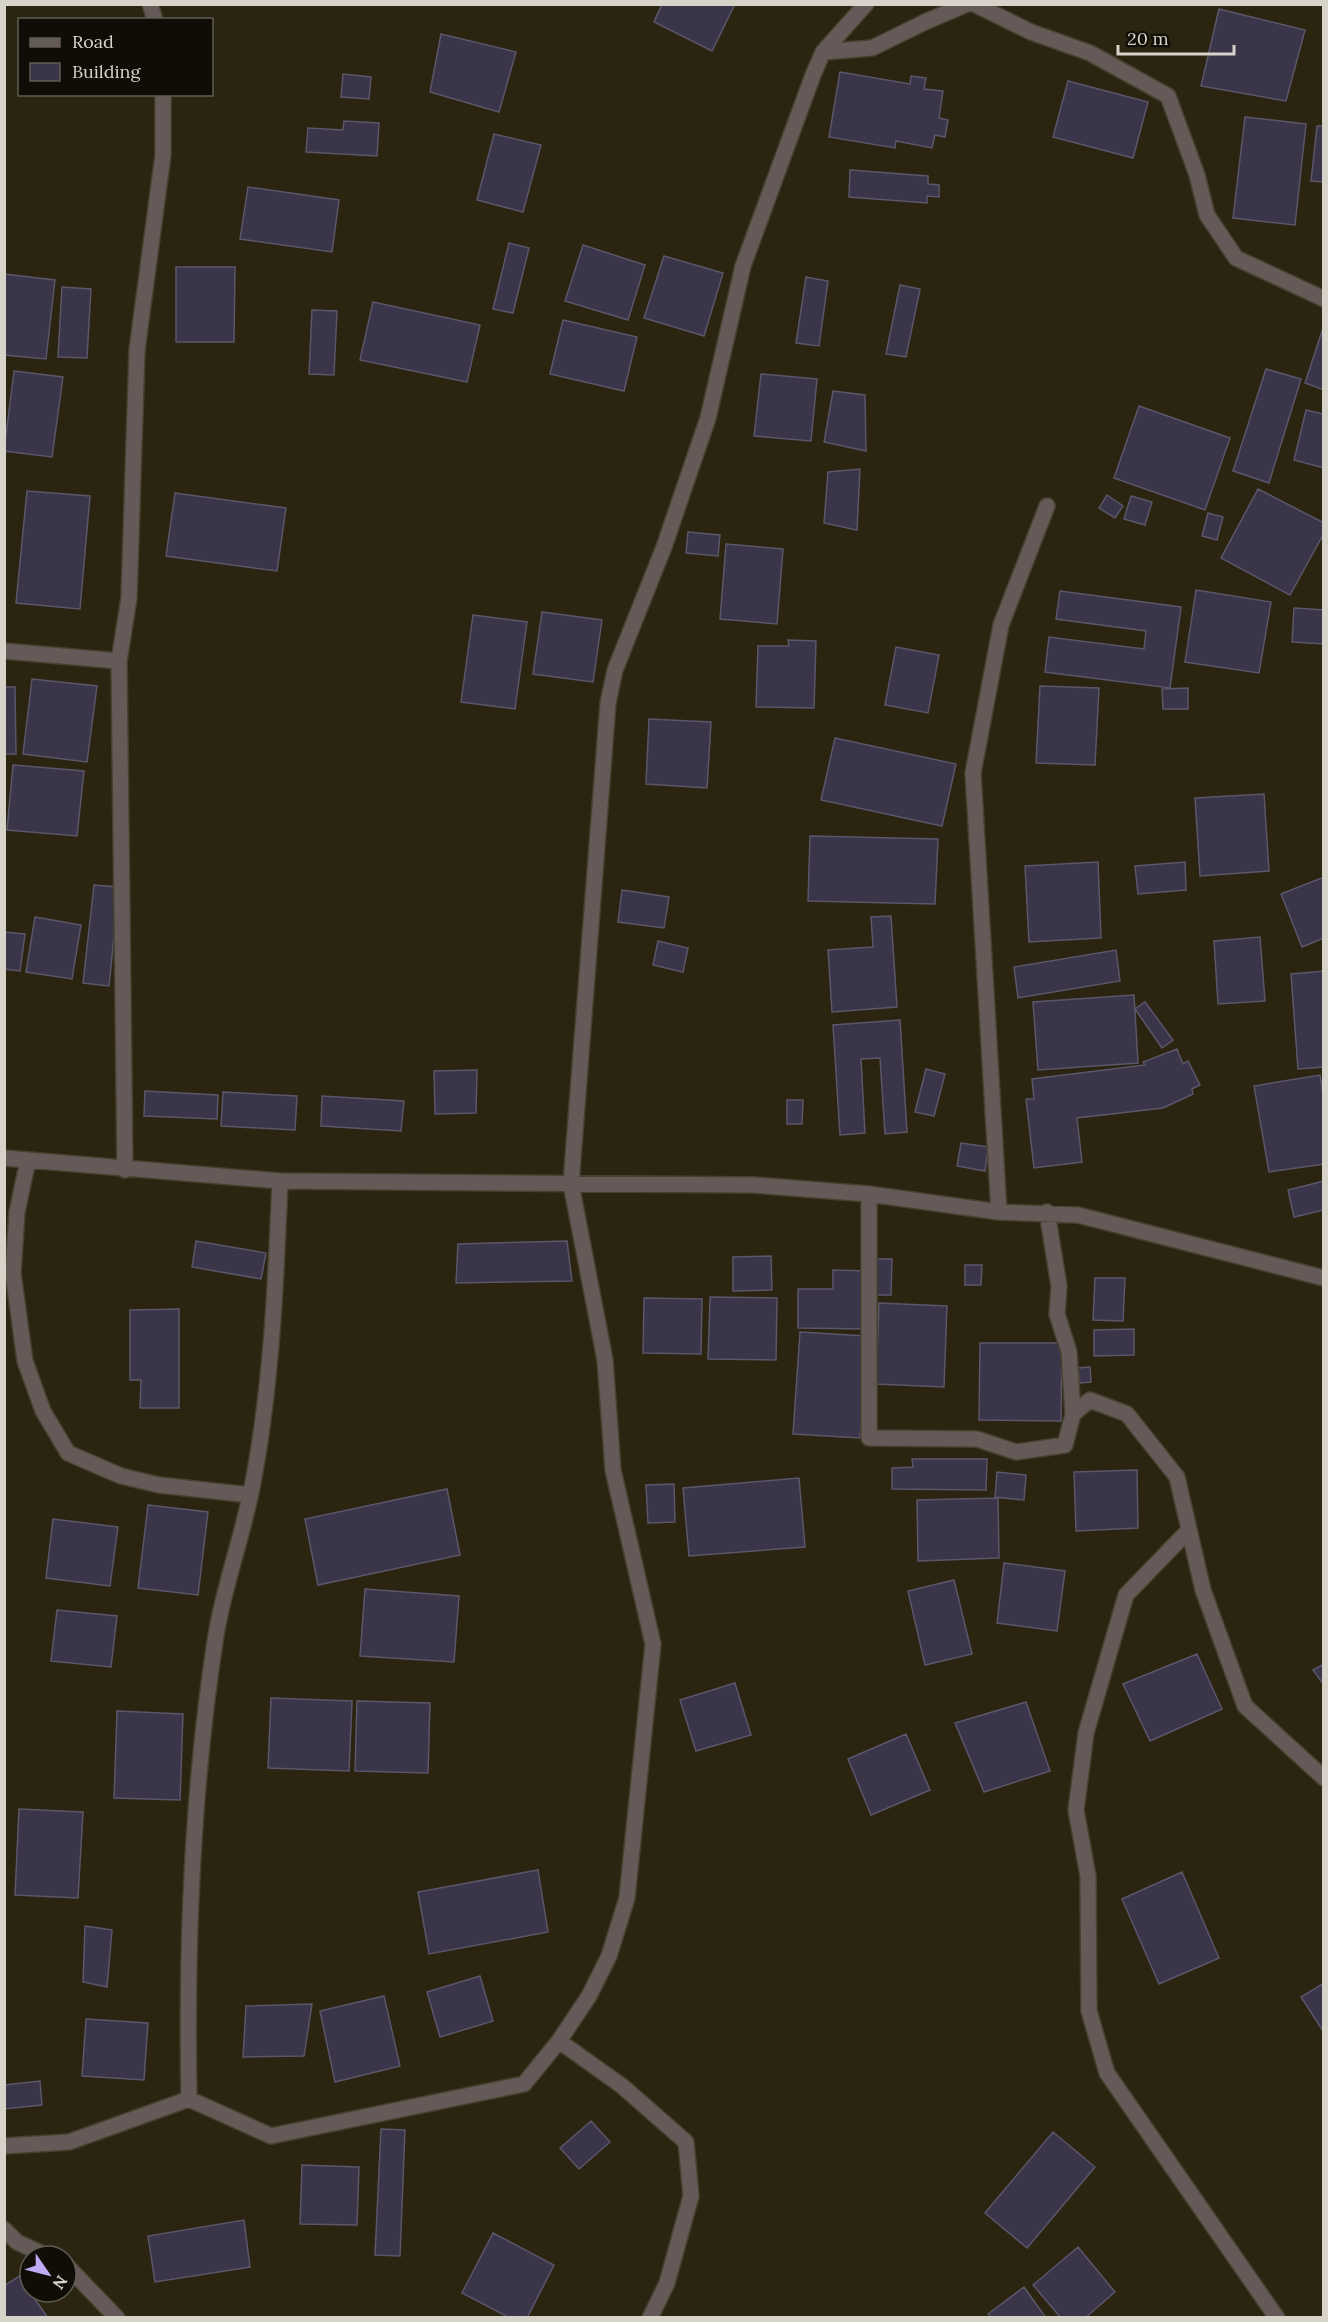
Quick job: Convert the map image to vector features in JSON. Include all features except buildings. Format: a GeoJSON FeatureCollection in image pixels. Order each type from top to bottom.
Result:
{"type":"FeatureCollection","features":[{"type":"Feature","properties":{"kind":"street"},"geometry":{"type":"LineString","coordinates":[[4,2146],[69,2142],[189,2099],[272,2136],[524,2084],[559,2041],[589,1996],[609,1956],[627,1898],[653,1644],[614,1470],[605,1360],[571,1184],[608,703],[615,670],[664,547],[708,418],[743,266],[823,52],[866,4]]}},
{"type":"Feature","properties":{"kind":"street"},"geometry":{"type":"LineString","coordinates":[[823,52],[872,48],[967,4]]}},
{"type":"Feature","properties":{"kind":"street"},"geometry":{"type":"LineString","coordinates":[[974,4],[1031,32],[1090,53],[1168,96],[1197,176],[1207,215],[1236,258],[1323,299]]}},
{"type":"Feature","properties":{"kind":"street"},"geometry":{"type":"LineString","coordinates":[[125,1170],[119,661],[129,598],[137,350],[163,155],[163,96]]}},
{"type":"Feature","properties":{"kind":"street"},"geometry":{"type":"LineString","coordinates":[[999,1212],[973,773],[1001,625],[1047,506]]}},
{"type":"Feature","properties":{"kind":"street"},"geometry":{"type":"LineString","coordinates":[[4,651],[119,661]]}},
{"type":"Feature","properties":{"kind":"street"},"geometry":{"type":"LineString","coordinates":[[4,1158],[125,1170],[280,1180],[754,1185],[869,1194],[999,1212],[1047,1212],[1078,1215],[1323,1278]]}},
{"type":"Feature","properties":{"kind":"street"},"geometry":{"type":"LineString","coordinates":[[28,1160],[18,1212],[14,1284],[25,1361],[43,1411],[68,1453],[121,1476],[159,1485],[250,1495]]}},
{"type":"Feature","properties":{"kind":"street"},"geometry":{"type":"LineString","coordinates":[[189,2099],[187,1972],[202,1760],[216,1635],[250,1495],[274,1314],[280,1180]]}},
{"type":"Feature","properties":{"kind":"street"},"geometry":{"type":"LineString","coordinates":[[869,1194],[869,1438],[977,1439],[1016,1452],[1065,1445],[1073,1414],[1069,1353],[1057,1314],[1059,1286],[1047,1212]]}},
{"type":"Feature","properties":{"kind":"street"},"geometry":{"type":"LineString","coordinates":[[1073,1414],[1090,1400],[1127,1414],[1177,1477],[1203,1590],[1245,1706],[1323,1778]]}},
{"type":"Feature","properties":{"kind":"street"},"geometry":{"type":"LineString","coordinates":[[1189,1530],[1126,1595],[1086,1733],[1076,1810],[1088,1876],[1089,2011],[1107,2073],[1277,2318]]}},
{"type":"Feature","properties":{"kind":"street"},"geometry":{"type":"LineString","coordinates":[[559,2041],[622,2086],[686,2142],[691,2196],[668,2283],[650,2318]]}},
{"type":"Feature","properties":{"kind":"street"},"geometry":{"type":"LineString","coordinates":[[4,2229],[21,2244]]}},
{"type":"Feature","properties":{"kind":"street"},"geometry":{"type":"LineString","coordinates":[[78,2277],[117,2318]]}}]}
